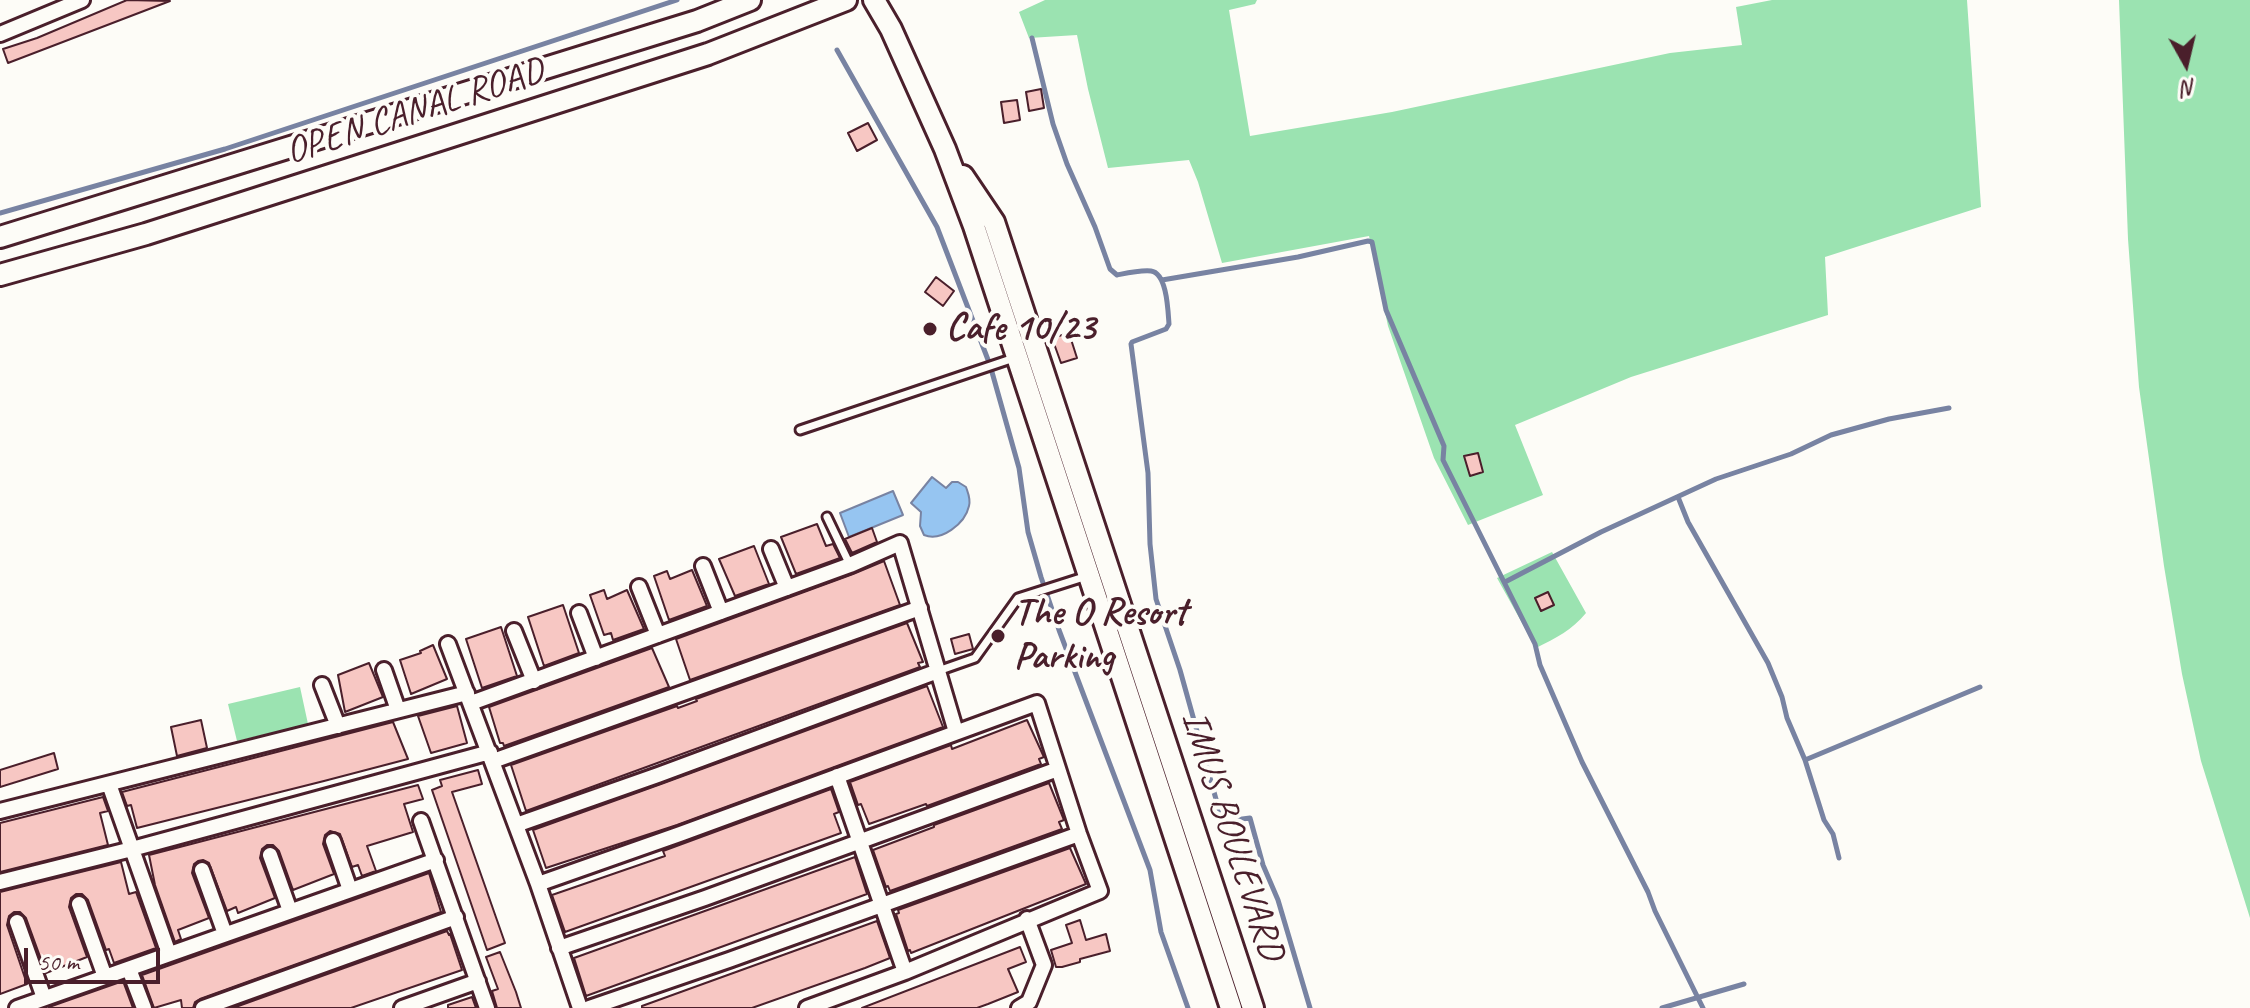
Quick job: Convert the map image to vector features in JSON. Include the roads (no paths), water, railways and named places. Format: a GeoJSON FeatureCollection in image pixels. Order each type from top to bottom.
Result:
{"type":"FeatureCollection","features":[{"type":"Feature","properties":{"kind":"main road","name":"OPEN CANAL ROAD"},"geometry":{"type":"LineString","coordinates":[[0,237],[697,21],[750,0]]}},
{"type":"Feature","properties":{"kind":"main road","name":"OPEN CANAL ROAD"},"geometry":{"type":"LineString","coordinates":[[0,275],[146,234],[708,54],[846,0]]}},
{"type":"Feature","properties":{"kind":"main road","name":"IMUS BOULEVARD"},"geometry":{"type":"LineString","coordinates":[[874,0],[891,29],[945,149],[994,222],[1017,356],[1253,1008]]}},
{"type":"Feature","properties":{"kind":"main road","name":"IMUS BOULEVARD"},"geometry":{"type":"LineString","coordinates":[[1098,573],[1231,1008]]}},
{"type":"Feature","properties":{"kind":"street"},"geometry":{"type":"LineString","coordinates":[[0,34],[48,7],[82,0]]}},
{"type":"Feature","properties":{"kind":"street"},"geometry":{"type":"LineString","coordinates":[[0,811],[398,710],[469,698],[534,681],[850,565],[900,543],[956,732]]}},
{"type":"Feature","properties":{"kind":"street"},"geometry":{"type":"LineString","coordinates":[[771,549],[787,588]]}},
{"type":"Feature","properties":{"kind":"street"},"geometry":{"type":"LineString","coordinates":[[703,566],[721,612]]}},
{"type":"Feature","properties":{"kind":"street"},"geometry":{"type":"LineString","coordinates":[[639,587],[658,635]]}},
{"type":"Feature","properties":{"kind":"street"},"geometry":{"type":"LineString","coordinates":[[0,882],[491,757],[920,608]]}},
{"type":"Feature","properties":{"kind":"street"},"geometry":{"type":"LineString","coordinates":[[579,613],[596,658]]}},
{"type":"Feature","properties":{"kind":"street"},"geometry":{"type":"LineString","coordinates":[[514,631],[534,681]]}},
{"type":"Feature","properties":{"kind":"street"},"geometry":{"type":"LineString","coordinates":[[448,644],[538,884],[580,1008]]}},
{"type":"Feature","properties":{"kind":"street"},"geometry":{"type":"LineString","coordinates":[[384,670],[398,710]]}},
{"type":"Feature","properties":{"kind":"street"},"geometry":{"type":"LineString","coordinates":[[516,825],[938,671]]}},
{"type":"Feature","properties":{"kind":"street"},"geometry":{"type":"LineString","coordinates":[[322,685],[338,726]]}},
{"type":"Feature","properties":{"kind":"street"},"geometry":{"type":"LineString","coordinates":[[538,884],[1037,703],[1100,891],[905,972],[807,1008]]}},
{"type":"Feature","properties":{"kind":"street"},"geometry":{"type":"LineString","coordinates":[[559,948],[1058,769]]}},
{"type":"Feature","properties":{"kind":"street"},"geometry":{"type":"LineString","coordinates":[[837,776],[905,972]]}},
{"type":"Feature","properties":{"kind":"street"},"geometry":{"type":"LineString","coordinates":[[109,784],[169,954]]}},
{"type":"Feature","properties":{"kind":"street"},"geometry":{"type":"LineString","coordinates":[[421,821],[487,1008]]}},
{"type":"Feature","properties":{"kind":"street"},"geometry":{"type":"LineString","coordinates":[[589,1008],[1079,834]]}},
{"type":"Feature","properties":{"kind":"street"},"geometry":{"type":"LineString","coordinates":[[333,841],[350,890]]}},
{"type":"Feature","properties":{"kind":"street"},"geometry":{"type":"LineString","coordinates":[[270,855],[290,911]]}},
{"type":"Feature","properties":{"kind":"street"},"geometry":{"type":"LineString","coordinates":[[17,1008],[436,860]]}},
{"type":"Feature","properties":{"kind":"street"},"geometry":{"type":"LineString","coordinates":[[202,870],[225,934]]}},
{"type":"Feature","properties":{"kind":"street"},"geometry":{"type":"LineString","coordinates":[[79,904],[105,977]]}},
{"type":"Feature","properties":{"kind":"street"},"geometry":{"type":"LineString","coordinates":[[203,1008],[456,917]]}},
{"type":"Feature","properties":{"kind":"street"},"geometry":{"type":"LineString","coordinates":[[1019,1008],[1029,1002],[1044,965],[1027,919]]}},
{"type":"Feature","properties":{"kind":"street"},"geometry":{"type":"LineString","coordinates":[[17,922],[44,998]]}},
{"type":"Feature","properties":{"kind":"street"},"geometry":{"type":"LineString","coordinates":[[129,969],[144,1008]]}},
{"type":"Feature","properties":{"kind":"street"},"geometry":{"type":"LineString","coordinates":[[402,1008],[478,981]]}},
{"type":"Feature","properties":{"kind":"lane"},"geometry":{"type":"LineString","coordinates":[[800,430],[1017,356]]}},
{"type":"Feature","properties":{"kind":"lane"},"geometry":{"type":"LineString","coordinates":[[827,517],[850,565]]}},
{"type":"Feature","properties":{"kind":"lane"},"geometry":{"type":"LineString","coordinates":[[938,671],[975,658],[1018,598],[1098,573]]}},
{"type":"Feature","properties":{"kind":"water"},"geometry":{"type":"Polygon","coordinates":[[[932,477],[946,488],[952,482],[966,487],[970,501],[967,513],[957,525],[945,534],[931,537],[924,535],[920,526],[921,512],[911,503],[932,477]]]}},
{"type":"Feature","properties":{"kind":"water"},"geometry":{"type":"Polygon","coordinates":[[[893,491],[903,515],[849,537],[840,513],[893,491]]]}},
{"type":"Feature","properties":{"kind":"waterway"},"geometry":{"type":"LineString","coordinates":[[0,213],[225,149],[677,0]]}},
{"type":"Feature","properties":{"kind":"waterway"},"geometry":{"type":"LineString","coordinates":[[1032,38],[1053,124],[1110,269],[1117,275],[1151,271],[1156,273],[1163,285],[1169,324],[1166,329],[1131,344],[1148,473],[1150,544],[1156,599],[1180,670],[1219,810],[1227,821],[1250,818],[1310,1008]]}},
{"type":"Feature","properties":{"kind":"waterway"},"geometry":{"type":"LineString","coordinates":[[837,50],[937,227],[990,365],[1019,468],[1028,532],[1041,577],[1150,870],[1161,932],[1188,1008]]}},
{"type":"Feature","properties":{"kind":"waterway"},"geometry":{"type":"LineString","coordinates":[[1162,280],[1372,242],[1386,310],[1444,446],[1443,460],[1535,644],[1540,665],[1582,762],[1703,1008]]}},
{"type":"Feature","properties":{"kind":"waterway"},"geometry":{"type":"LineString","coordinates":[[1505,582],[1601,532],[1716,479],[1791,454],[1831,435],[1889,419],[1949,408]]}},
{"type":"Feature","properties":{"kind":"waterway"},"geometry":{"type":"LineString","coordinates":[[1678,497],[1688,522],[1768,663],[1824,820],[1833,834],[1839,858]]}},
{"type":"Feature","properties":{"kind":"waterway"},"geometry":{"type":"LineString","coordinates":[[1805,760],[1980,687]]}},
{"type":"Feature","properties":{"kind":"waterway"},"geometry":{"type":"LineString","coordinates":[[1662,1008],[1744,984]]}},
{"type":"Feature","properties":{"kind":"place","name":"Cafe 10/23"},"geometry":{"type":"Point","coordinates":[930,329]}},
{"type":"Feature","properties":{"kind":"place","name":"The O Resort Parking"},"geometry":{"type":"Point","coordinates":[998,636]}}]}
